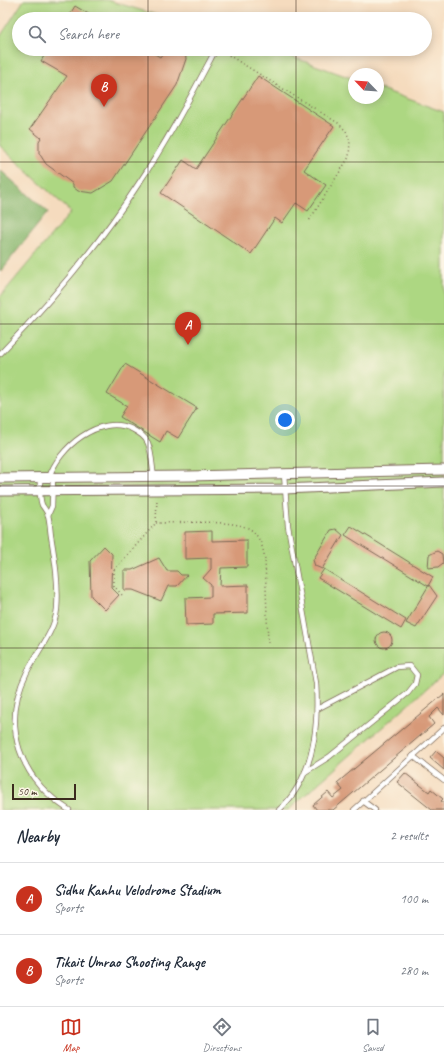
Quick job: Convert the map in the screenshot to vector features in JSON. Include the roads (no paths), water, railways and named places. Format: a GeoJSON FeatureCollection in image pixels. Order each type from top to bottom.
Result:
{"type":"FeatureCollection","features":[{"type":"Feature","properties":{"kind":"street"},"geometry":{"type":"LineString","coordinates":[[0,478],[154,477],[444,470]]}},
{"type":"Feature","properties":{"kind":"street"},"geometry":{"type":"LineString","coordinates":[[0,491],[284,489],[444,482]]}},
{"type":"Feature","properties":{"kind":"lane"},"geometry":{"type":"LineString","coordinates":[[0,354],[68,279],[120,212],[165,141],[213,56]]}},
{"type":"Feature","properties":{"kind":"lane"},"geometry":{"type":"LineString","coordinates":[[69,810],[41,788],[27,769],[18,751],[15,731],[18,694],[26,673],[52,627],[57,610],[56,566],[48,515],[42,504],[41,491],[58,458],[81,437],[103,425],[117,425],[129,428],[141,434],[148,443],[154,477]]}},
{"type":"Feature","properties":{"kind":"lane"},"geometry":{"type":"LineString","coordinates":[[279,810],[293,796],[305,772],[314,743],[317,709],[316,683],[288,526],[284,474]]}},
{"type":"Feature","properties":{"kind":"lane"},"geometry":{"type":"LineString","coordinates":[[47,477],[52,490],[52,506],[48,515]]}},
{"type":"Feature","properties":{"kind":"lane"},"geometry":{"type":"LineString","coordinates":[[305,772],[329,757],[408,693],[415,684],[415,671],[406,665],[397,667],[317,709]]}},
{"type":"Feature","properties":{"kind":"lane"},"geometry":{"type":"LineString","coordinates":[[354,810],[444,728]]}},
{"type":"Feature","properties":{"kind":"lane"},"geometry":{"type":"LineString","coordinates":[[413,756],[444,780]]}},
{"type":"Feature","properties":{"kind":"lane"},"geometry":{"type":"LineString","coordinates":[[363,801],[375,810]]}},
{"type":"Feature","properties":{"kind":"place","name":"Tikait Umrao Shooting Range"},"geometry":{"type":"Point","coordinates":[104,107]}},
{"type":"Feature","properties":{"kind":"place","name":"Sidhu Kanhu Velodrome Stadium"},"geometry":{"type":"Point","coordinates":[188,345]}}]}
